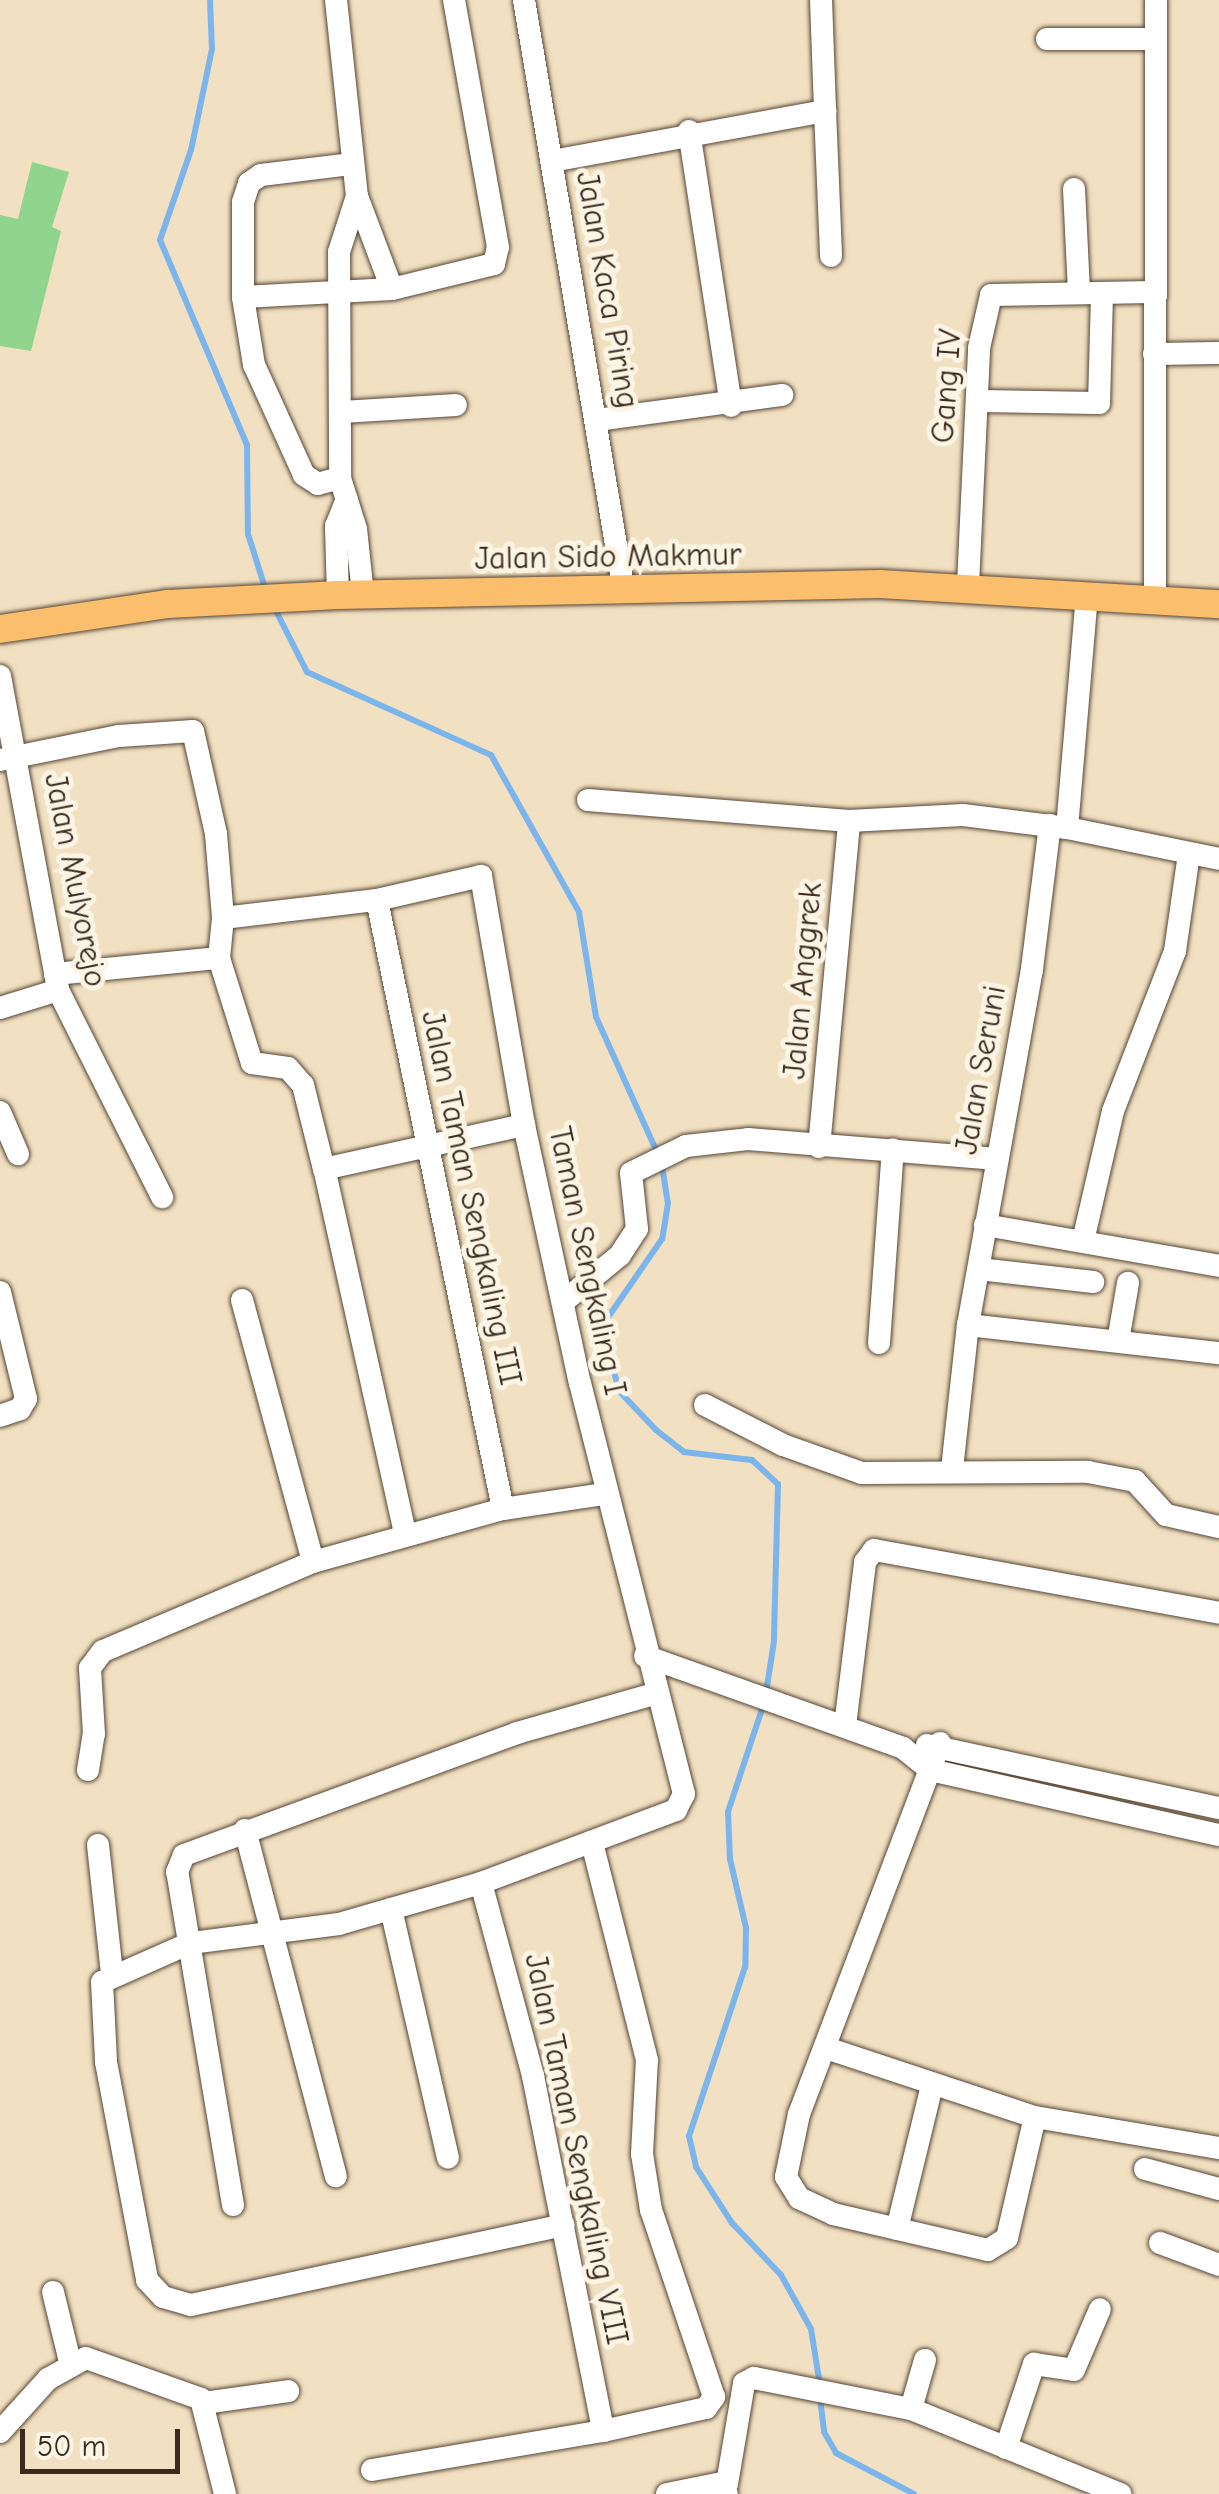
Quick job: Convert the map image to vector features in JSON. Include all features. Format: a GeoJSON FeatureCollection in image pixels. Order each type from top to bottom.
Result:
{"type":"FeatureCollection","features":[{"type":"Feature","properties":{"kind":"main road","name":"Jalan Sido Makmur"},"geometry":{"type":"LineString","coordinates":[[0,628],[238,601],[350,595],[968,585],[1219,604]]}},
{"type":"Feature","properties":{"kind":"street"},"geometry":{"type":"LineString","coordinates":[[336,0],[357,196],[392,289]]}},
{"type":"Feature","properties":{"kind":"street"},"geometry":{"type":"LineString","coordinates":[[242,298],[392,289],[482,272],[497,257],[454,0]]}},
{"type":"Feature","properties":{"kind":"street","name":"Jalan Kaca Piring"},"geometry":{"type":"LineString","coordinates":[[524,0],[624,592]]}},
{"type":"Feature","properties":{"kind":"street"},"geometry":{"type":"LineString","coordinates":[[820,0],[831,256]]}},
{"type":"Feature","properties":{"kind":"street"},"geometry":{"type":"LineString","coordinates":[[1155,601],[1156,0]]}},
{"type":"Feature","properties":{"kind":"street"},"geometry":{"type":"LineString","coordinates":[[1047,39],[1155,39]]}},
{"type":"Feature","properties":{"kind":"street"},"geometry":{"type":"LineString","coordinates":[[552,161],[690,131],[824,111]]}},
{"type":"Feature","properties":{"kind":"street"},"geometry":{"type":"LineString","coordinates":[[690,131],[731,406]]}},
{"type":"Feature","properties":{"kind":"street"},"geometry":{"type":"LineString","coordinates":[[343,489],[318,484],[304,475],[254,365],[242,298],[243,202],[249,183],[273,171],[352,164]]}},
{"type":"Feature","properties":{"kind":"street"},"geometry":{"type":"LineString","coordinates":[[978,400],[1099,403],[1091,293],[1074,189]]}},
{"type":"Feature","properties":{"kind":"street"},"geometry":{"type":"LineString","coordinates":[[350,595],[337,294],[342,234],[357,196]]}},
{"type":"Feature","properties":{"kind":"street","name":"Gang IV"},"geometry":{"type":"LineString","coordinates":[[968,585],[979,348],[991,295],[1153,292]]}},
{"type":"Feature","properties":{"kind":"street"},"geometry":{"type":"LineString","coordinates":[[1154,354],[1219,354]]}},
{"type":"Feature","properties":{"kind":"street"},"geometry":{"type":"LineString","coordinates":[[597,420],[731,406],[782,395]]}},
{"type":"Feature","properties":{"kind":"street"},"geometry":{"type":"LineString","coordinates":[[342,412],[456,405]]}},
{"type":"Feature","properties":{"kind":"street","name":"Jalan Seruni"},"geometry":{"type":"LineString","coordinates":[[952,1469],[968,1325],[1059,826],[1087,596]]}},
{"type":"Feature","properties":{"kind":"street","name":"Jalan Mulyorejo"},"geometry":{"type":"LineString","coordinates":[[0,676],[10,759],[56,982],[162,1197]]}},
{"type":"Feature","properties":{"kind":"street"},"geometry":{"type":"LineString","coordinates":[[10,759],[119,736],[193,731],[216,834],[224,918],[219,958],[252,1063],[288,1068],[303,1085],[332,1198],[405,1533]]}},
{"type":"Feature","properties":{"kind":"street"},"geometry":{"type":"LineString","coordinates":[[588,800],[848,821],[963,815],[1059,826],[1219,860]]}},
{"type":"Feature","properties":{"kind":"street","name":"Jalan Anggrek"},"geometry":{"type":"LineString","coordinates":[[819,1147],[848,821]]}},
{"type":"Feature","properties":{"kind":"street"},"geometry":{"type":"LineString","coordinates":[[1083,1241],[1113,1111],[1175,952],[1189,854]]}},
{"type":"Feature","properties":{"kind":"street","name":"Taman Sengkaling I"},"geometry":{"type":"LineString","coordinates":[[377,900],[481,876],[524,1126],[605,1494],[683,1801],[676,1810],[592,1842]]}},
{"type":"Feature","properties":{"kind":"street"},"geometry":{"type":"LineString","coordinates":[[224,918],[377,900]]}},
{"type":"Feature","properties":{"kind":"street","name":"Jalan Taman Sengkaling III"},"geometry":{"type":"LineString","coordinates":[[377,900],[503,1510]]}},
{"type":"Feature","properties":{"kind":"street"},"geometry":{"type":"LineString","coordinates":[[0,1008],[56,982],[219,958]]}},
{"type":"Feature","properties":{"kind":"street"},"geometry":{"type":"LineString","coordinates":[[0,1112],[18,1154]]}},
{"type":"Feature","properties":{"kind":"street"},"geometry":{"type":"LineString","coordinates":[[324,1169],[524,1126]]}},
{"type":"Feature","properties":{"kind":"street"},"geometry":{"type":"LineString","coordinates":[[563,1302],[620,1254],[636,1228],[631,1173],[686,1146],[724,1140],[998,1160]]}},
{"type":"Feature","properties":{"kind":"street"},"geometry":{"type":"LineString","coordinates":[[879,1343],[893,1150]]}},
{"type":"Feature","properties":{"kind":"street"},"geometry":{"type":"LineString","coordinates":[[985,1225],[1219,1266]]}},
{"type":"Feature","properties":{"kind":"street"},"geometry":{"type":"LineString","coordinates":[[978,1269],[1094,1282]]}},
{"type":"Feature","properties":{"kind":"street"},"geometry":{"type":"LineString","coordinates":[[1118,1341],[1128,1282]]}},
{"type":"Feature","properties":{"kind":"street"},"geometry":{"type":"LineString","coordinates":[[0,1292],[26,1399],[20,1409],[0,1416]]}},
{"type":"Feature","properties":{"kind":"street"},"geometry":{"type":"LineString","coordinates":[[242,1300],[313,1562]]}},
{"type":"Feature","properties":{"kind":"street"},"geometry":{"type":"LineString","coordinates":[[968,1325],[1219,1353]]}},
{"type":"Feature","properties":{"kind":"street"},"geometry":{"type":"LineString","coordinates":[[704,1406],[784,1446],[862,1472],[1088,1472],[1135,1481],[1166,1515],[1219,1528]]}},
{"type":"Feature","properties":{"kind":"street"},"geometry":{"type":"LineString","coordinates":[[88,1770],[94,1658],[225,1595],[313,1562],[405,1533],[503,1510],[605,1494]]}},
{"type":"Feature","properties":{"kind":"street"},"geometry":{"type":"LineString","coordinates":[[840,1724],[865,1562],[874,1550],[1219,1613]]}},
{"type":"Feature","properties":{"kind":"street"},"geometry":{"type":"LineString","coordinates":[[645,1656],[730,1690],[904,1748],[930,1770],[1219,1834]]}},
{"type":"Feature","properties":{"kind":"street"},"geometry":{"type":"LineString","coordinates":[[233,2205],[178,1862],[245,1830],[517,1733],[654,1694]]}},
{"type":"Feature","properties":{"kind":"street"},"geometry":{"type":"LineString","coordinates":[[904,1748],[940,1743],[1219,1808]]}},
{"type":"Feature","properties":{"kind":"street"},"geometry":{"type":"LineString","coordinates":[[940,1743],[829,2049],[788,2150],[790,2188],[833,2214],[971,2250],[998,2247],[1007,2238],[1035,2117]]}},
{"type":"Feature","properties":{"kind":"street"},"geometry":{"type":"LineString","coordinates":[[1187,1828],[1194,1802]]}},
{"type":"Feature","properties":{"kind":"street"},"geometry":{"type":"LineString","coordinates":[[245,1830],[277,1934],[336,2176]]}},
{"type":"Feature","properties":{"kind":"street"},"geometry":{"type":"LineString","coordinates":[[372,2470],[604,2431],[706,2408],[714,2389],[651,2210],[642,2154],[648,2060],[592,1842],[481,1883],[391,1909],[277,1934],[190,1943],[112,1973],[99,1988],[106,2062],[147,2280],[163,2297],[201,2303],[563,2225]]}},
{"type":"Feature","properties":{"kind":"street"},"geometry":{"type":"LineString","coordinates":[[98,1845],[112,1973]]}},
{"type":"Feature","properties":{"kind":"street","name":"Jalan Taman Sengkaling VIII"},"geometry":{"type":"LineString","coordinates":[[481,1883],[533,2076],[604,2431]]}},
{"type":"Feature","properties":{"kind":"street"},"geometry":{"type":"LineString","coordinates":[[391,1909],[448,2158]]}},
{"type":"Feature","properties":{"kind":"street"},"geometry":{"type":"LineString","coordinates":[[829,2049],[1035,2117],[1219,2148]]}},
{"type":"Feature","properties":{"kind":"street"},"geometry":{"type":"LineString","coordinates":[[897,2228],[932,2085]]}},
{"type":"Feature","properties":{"kind":"street"},"geometry":{"type":"LineString","coordinates":[[1145,2169],[1219,2189]]}},
{"type":"Feature","properties":{"kind":"street"},"geometry":{"type":"LineString","coordinates":[[1160,2243],[1219,2264]]}},
{"type":"Feature","properties":{"kind":"street"},"geometry":{"type":"LineString","coordinates":[[53,2292],[70,2362]]}},
{"type":"Feature","properties":{"kind":"street"},"geometry":{"type":"LineString","coordinates":[[1006,2448],[1034,2364],[1074,2370],[1100,2309]]}},
{"type":"Feature","properties":{"kind":"street"},"geometry":{"type":"LineString","coordinates":[[0,2432],[70,2362],[88,2358],[204,2403],[288,2391]]}},
{"type":"Feature","properties":{"kind":"street"},"geometry":{"type":"LineString","coordinates":[[912,2408],[925,2360]]}},
{"type":"Feature","properties":{"kind":"street"},"geometry":{"type":"LineString","coordinates":[[667,2494],[723,2486],[744,2383],[754,2378],[912,2408],[1120,2494]]}},
{"type":"Feature","properties":{"kind":"street"},"geometry":{"type":"LineString","coordinates":[[204,2403],[225,2494]]}},
{"type":"Feature","properties":{"kind":"green space"},"geometry":{"type":"Polygon","coordinates":[[[32,162],[69,172],[52,227],[61,231],[31,351],[0,346],[0,215],[18,219],[32,162]]]}},
{"type":"Feature","properties":{"kind":"waterway"},"geometry":{"type":"LineString","coordinates":[[210,0],[212,49],[191,150],[160,240],[247,445],[248,534],[266,591]]}},
{"type":"Feature","properties":{"kind":"waterway"},"geometry":{"type":"LineString","coordinates":[[274,607],[307,672],[491,755],[579,912],[596,1017],[658,1154]]}},
{"type":"Feature","properties":{"kind":"waterway"},"geometry":{"type":"LineString","coordinates":[[662,1166],[668,1203],[662,1239],[602,1326],[619,1391],[656,1430],[684,1452],[752,1460],[778,1484],[774,1641],[766,1693]]}},
{"type":"Feature","properties":{"kind":"waterway"},"geometry":{"type":"LineString","coordinates":[[763,1706],[728,1812],[730,1859],[746,1928],[745,1967],[689,2136],[696,2167],[732,2223],[781,2275],[811,2329],[820,2385]]}},
{"type":"Feature","properties":{"kind":"waterway"},"geometry":{"type":"LineString","coordinates":[[820,2398],[824,2432],[836,2453],[914,2494]]}}]}
